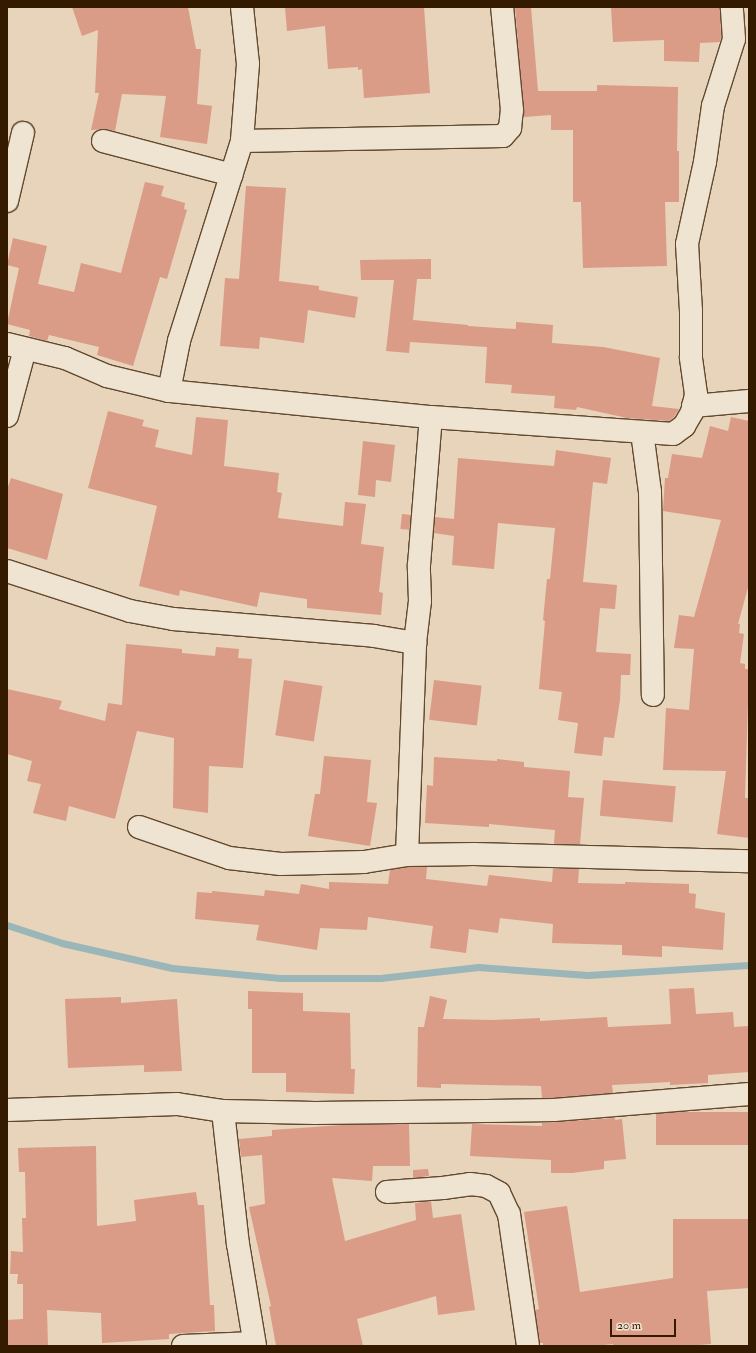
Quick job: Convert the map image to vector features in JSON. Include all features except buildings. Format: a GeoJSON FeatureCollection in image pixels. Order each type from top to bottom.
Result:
{"type":"FeatureCollection","features":[{"type":"Feature","properties":{"kind":"street"},"geometry":{"type":"LineString","coordinates":[[169,391],[179,341],[242,141],[248,64],[242,7]]}},
{"type":"Feature","properties":{"kind":"street"},"geometry":{"type":"LineString","coordinates":[[242,141],[503,136],[510,128],[512,110],[502,7]]}},
{"type":"Feature","properties":{"kind":"street"},"geometry":{"type":"LineString","coordinates":[[7,416],[16,346],[65,358],[107,376],[169,391],[431,418],[673,434],[684,426],[693,406],[696,394],[691,357],[691,311],[687,244],[705,162],[713,106],[742,40],[732,7]]}},
{"type":"Feature","properties":{"kind":"street"},"geometry":{"type":"LineString","coordinates":[[7,201],[23,133]]}},
{"type":"Feature","properties":{"kind":"street"},"geometry":{"type":"LineString","coordinates":[[103,141],[232,175]]}},
{"type":"Feature","properties":{"kind":"street"},"geometry":{"type":"LineString","coordinates":[[693,406],[749,401]]}},
{"type":"Feature","properties":{"kind":"street"},"geometry":{"type":"LineString","coordinates":[[407,855],[415,643],[420,601],[420,565],[431,418]]}},
{"type":"Feature","properties":{"kind":"street"},"geometry":{"type":"LineString","coordinates":[[642,432],[650,492],[653,695]]}},
{"type":"Feature","properties":{"kind":"street"},"geometry":{"type":"LineString","coordinates":[[7,571],[130,611],[172,619],[374,636],[415,643]]}},
{"type":"Feature","properties":{"kind":"street"},"geometry":{"type":"LineString","coordinates":[[139,827],[229,858],[281,864],[364,862],[407,855],[474,854],[749,861]]}},
{"type":"Feature","properties":{"kind":"street"},"geometry":{"type":"LineString","coordinates":[[7,1110],[177,1104],[223,1111],[315,1113],[554,1110],[749,1094]]}},
{"type":"Feature","properties":{"kind":"street"},"geometry":{"type":"LineString","coordinates":[[183,1346],[254,1345],[238,1244],[223,1111]]}},
{"type":"Feature","properties":{"kind":"street"},"geometry":{"type":"LineString","coordinates":[[387,1192],[443,1188],[470,1184],[486,1186],[500,1193],[509,1214],[528,1346]]}},
{"type":"Feature","properties":{"kind":"waterway"},"geometry":{"type":"LineString","coordinates":[[7,925],[62,943],[172,968],[279,978],[380,978],[478,967],[588,975],[749,965]]}}]}
